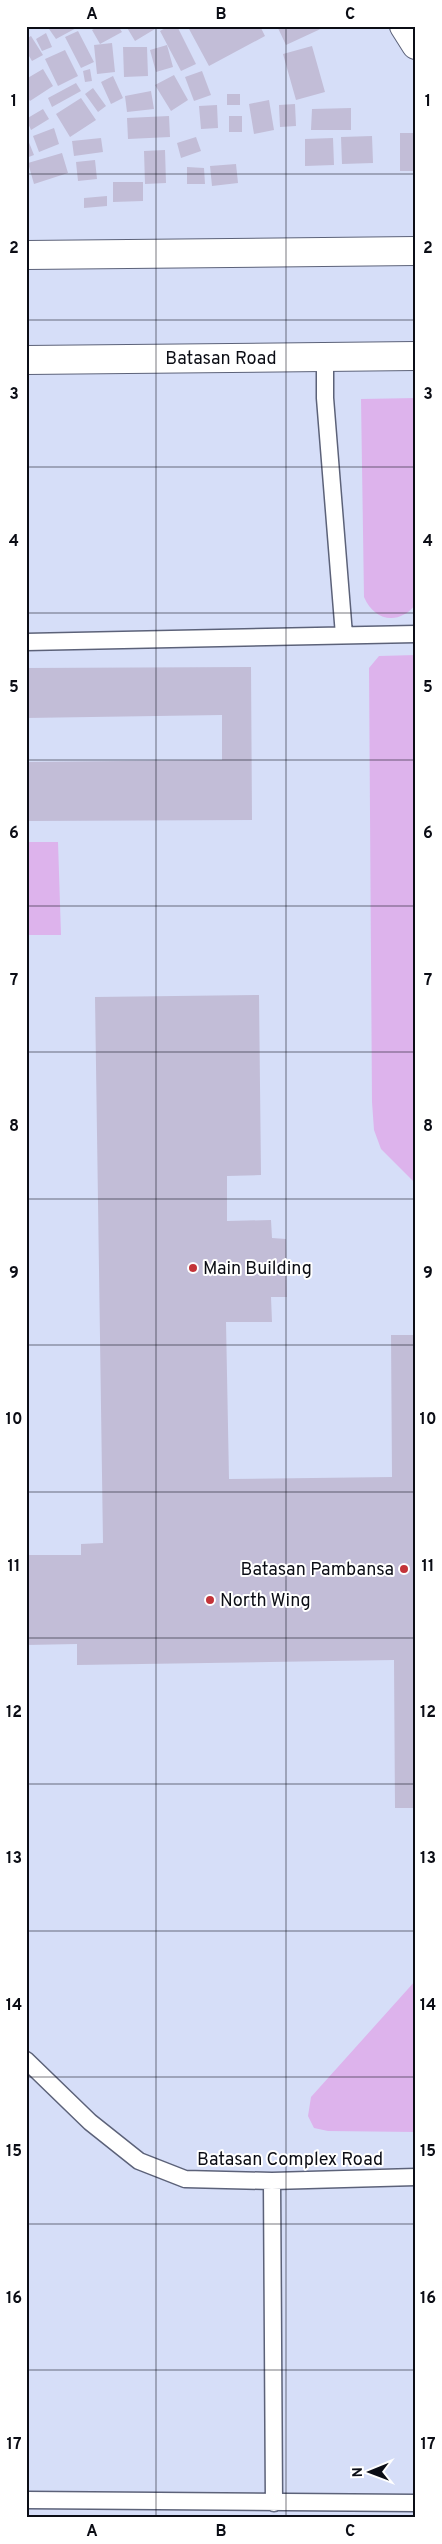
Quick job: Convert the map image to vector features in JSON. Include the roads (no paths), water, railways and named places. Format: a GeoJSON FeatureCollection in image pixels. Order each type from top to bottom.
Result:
{"type":"FeatureCollection","features":[{"type":"Feature","properties":{"kind":"main road"},"geometry":{"type":"LineString","coordinates":[[404,26],[416,45]]}},
{"type":"Feature","properties":{"kind":"main road"},"geometry":{"type":"LineString","coordinates":[[26,255],[416,251]]}},
{"type":"Feature","properties":{"kind":"main road","name":"Batasan Road"},"geometry":{"type":"LineString","coordinates":[[26,360],[416,356]]}},
{"type":"Feature","properties":{"kind":"lane"},"geometry":{"type":"LineString","coordinates":[[325,358],[325,398],[344,635]]}},
{"type":"Feature","properties":{"kind":"lane"},"geometry":{"type":"LineString","coordinates":[[26,642],[416,634]]}},
{"type":"Feature","properties":{"kind":"lane","name":"Batasan Complex Road"},"geometry":{"type":"LineString","coordinates":[[26,2060],[90,2122],[139,2161],[185,2180],[416,2177]]}},
{"type":"Feature","properties":{"kind":"lane"},"geometry":{"type":"LineString","coordinates":[[272,2180],[274,2503]]}},
{"type":"Feature","properties":{"kind":"lane"},"geometry":{"type":"LineString","coordinates":[[26,2500],[416,2503]]}},
{"type":"Feature","properties":{"kind":"place","name":"Main Building"},"geometry":{"type":"Point","coordinates":[193,1268]}},
{"type":"Feature","properties":{"kind":"place","name":"Batasan Pambansa"},"geometry":{"type":"Point","coordinates":[404,1569]}},
{"type":"Feature","properties":{"kind":"place","name":"North Wing"},"geometry":{"type":"Point","coordinates":[210,1600]}}]}
